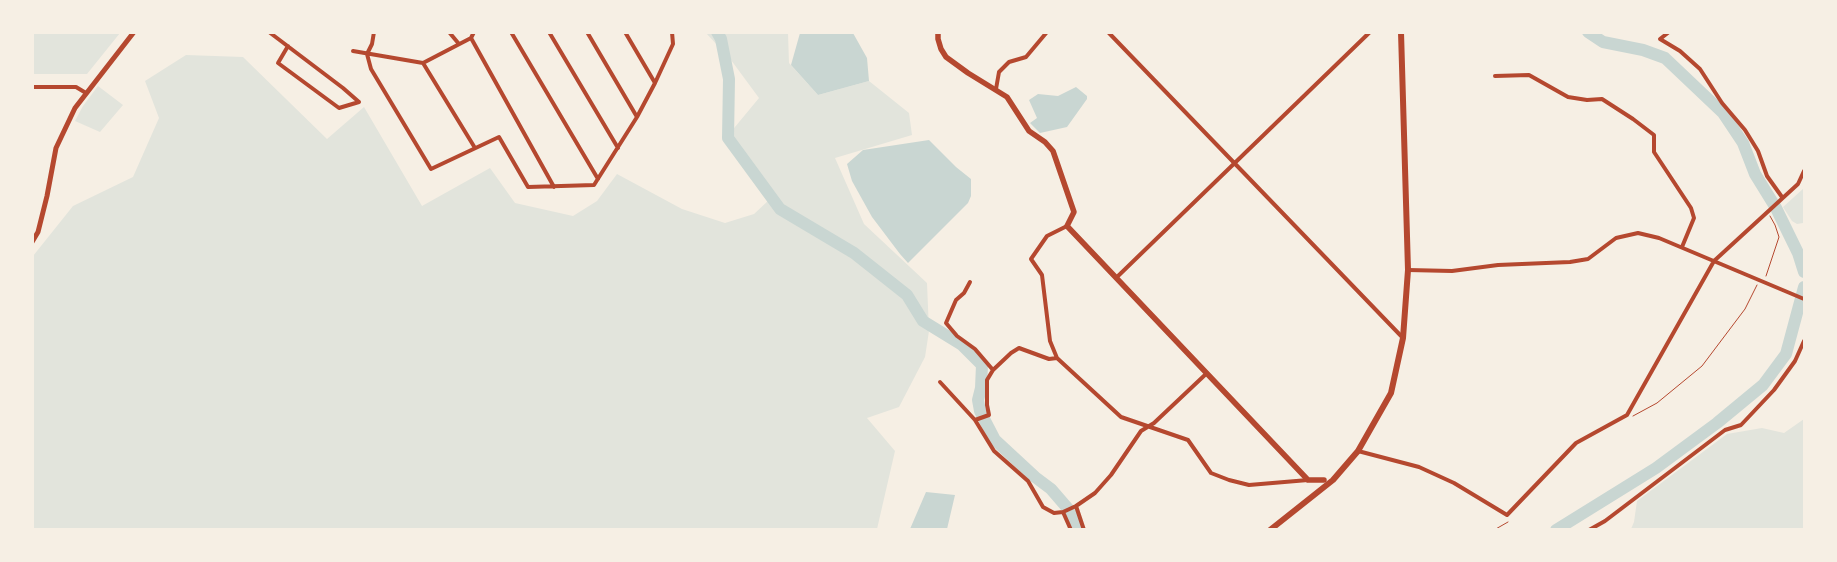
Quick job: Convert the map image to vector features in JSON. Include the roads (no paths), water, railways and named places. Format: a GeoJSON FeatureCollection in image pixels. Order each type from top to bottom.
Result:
{"type":"FeatureCollection","features":[{"type":"Feature","properties":{"kind":"main road"},"geometry":{"type":"LineString","coordinates":[[938,32],[941,49],[946,57],[1007,97],[1029,131],[1045,142],[1052,151],[1074,212],[1067,226],[1308,480],[1324,480]]}},
{"type":"Feature","properties":{"kind":"main road"},"geometry":{"type":"LineString","coordinates":[[1270,530],[1333,480],[1358,451],[1390,393],[1403,338],[1408,270],[1401,32]]}},
{"type":"Feature","properties":{"kind":"street"},"geometry":{"type":"LineString","coordinates":[[32,242],[38,232],[56,148],[75,108],[134,32]]}},
{"type":"Feature","properties":{"kind":"street"},"geometry":{"type":"LineString","coordinates":[[269,32],[288,46],[343,88],[358,102],[339,108],[278,63],[288,46]]}},
{"type":"Feature","properties":{"kind":"street"},"geometry":{"type":"LineString","coordinates":[[366,54],[372,44],[374,32]]}},
{"type":"Feature","properties":{"kind":"street"},"geometry":{"type":"LineString","coordinates":[[450,32],[459,44]]}},
{"type":"Feature","properties":{"kind":"street"},"geometry":{"type":"LineString","coordinates":[[353,51],[423,63],[471,38],[474,32]]}},
{"type":"Feature","properties":{"kind":"street"},"geometry":{"type":"LineString","coordinates":[[511,32],[598,179]]}},
{"type":"Feature","properties":{"kind":"street"},"geometry":{"type":"LineString","coordinates":[[549,32],[618,148]]}},
{"type":"Feature","properties":{"kind":"street"},"geometry":{"type":"LineString","coordinates":[[587,32],[637,117]]}},
{"type":"Feature","properties":{"kind":"street"},"geometry":{"type":"LineString","coordinates":[[625,32],[655,83]]}},
{"type":"Feature","properties":{"kind":"street"},"geometry":{"type":"LineString","coordinates":[[366,54],[372,69],[430,170],[499,137],[528,187],[594,185],[637,117],[655,83],[673,44],[672,32]]}},
{"type":"Feature","properties":{"kind":"street"},"geometry":{"type":"LineString","coordinates":[[996,89],[999,72],[1009,62],[1026,57],[1046,32]]}},
{"type":"Feature","properties":{"kind":"street"},"geometry":{"type":"LineString","coordinates":[[1108,32],[1403,338]]}},
{"type":"Feature","properties":{"kind":"street"},"geometry":{"type":"LineString","coordinates":[[1116,277],[1370,32]]}},
{"type":"Feature","properties":{"kind":"street"},"geometry":{"type":"LineString","coordinates":[[1669,32],[1660,39],[1680,51],[1700,69],[1722,103],[1745,130],[1758,151],[1767,176],[1782,197]]}},
{"type":"Feature","properties":{"kind":"street"},"geometry":{"type":"LineString","coordinates":[[471,38],[554,187]]}},
{"type":"Feature","properties":{"kind":"street"},"geometry":{"type":"LineString","coordinates":[[423,63],[475,148]]}},
{"type":"Feature","properties":{"kind":"street"},"geometry":{"type":"LineString","coordinates":[[1495,76],[1529,75],[1568,97],[1586,100],[1602,99],[1633,118],[1654,135],[1654,152],[1691,208],[1694,218],[1682,247]]}},
{"type":"Feature","properties":{"kind":"street"},"geometry":{"type":"LineString","coordinates":[[32,87],[76,87],[86,93]]}},
{"type":"Feature","properties":{"kind":"street"},"geometry":{"type":"LineString","coordinates":[[1358,451],[1419,467],[1454,483],[1507,515],[1576,443],[1627,415],[1714,261],[1798,184],[1804,170]]}},
{"type":"Feature","properties":{"kind":"street"},"geometry":{"type":"LineString","coordinates":[[1067,226],[1047,236],[1031,259],[1042,275],[1050,341],[1057,358],[1121,417],[1188,440],[1211,472],[1228,480],[1249,485],[1308,480]]}},
{"type":"Feature","properties":{"kind":"street"},"geometry":{"type":"LineString","coordinates":[[1408,270],[1452,272],[1493,265],[1570,262],[1588,259],[1616,238],[1638,232],[1682,247],[1804,299]]}},
{"type":"Feature","properties":{"kind":"street"},"geometry":{"type":"LineString","coordinates":[[970,282],[956,300],[946,323],[957,336],[975,349],[993,370]]}},
{"type":"Feature","properties":{"kind":"street"},"geometry":{"type":"LineString","coordinates":[[1589,530],[1605,521],[1725,430],[1741,425],[1774,390],[1795,361],[1804,341]]}},
{"type":"Feature","properties":{"kind":"street"},"geometry":{"type":"LineString","coordinates":[[975,420],[989,415],[987,380],[993,370],[1011,353],[1019,348],[1049,359],[1057,358]]}},
{"type":"Feature","properties":{"kind":"street"},"geometry":{"type":"LineString","coordinates":[[940,382],[975,420],[994,451],[1028,481],[1043,507],[1054,513],[1063,512],[1076,506],[1095,493],[1111,475],[1141,431],[1154,423],[1207,372]]}},
{"type":"Feature","properties":{"kind":"street"},"geometry":{"type":"LineString","coordinates":[[1324,480],[1333,480]]}},
{"type":"Feature","properties":{"kind":"street"},"geometry":{"type":"LineString","coordinates":[[1076,506],[1084,530]]}},
{"type":"Feature","properties":{"kind":"street"},"geometry":{"type":"LineString","coordinates":[[1063,512],[1071,530]]}},
{"type":"Feature","properties":{"kind":"waterway"},"geometry":{"type":"LineString","coordinates":[[717,32],[721,39],[729,79],[728,138],[780,209],[854,253],[907,295],[923,321],[962,345],[982,365],[981,388],[978,400],[980,411],[995,440],[1035,477],[1051,489],[1070,511],[1078,530]]}},
{"type":"Feature","properties":{"kind":"waterway"},"geometry":{"type":"LineString","coordinates":[[1588,32],[1603,42],[1643,50],[1665,58],[1723,113],[1743,143],[1755,174],[1776,208],[1798,253],[1804,272]]}},
{"type":"Feature","properties":{"kind":"waterway"},"geometry":{"type":"LineString","coordinates":[[1556,530],[1656,468],[1717,423],[1763,385],[1786,354],[1804,287]]}}]}
